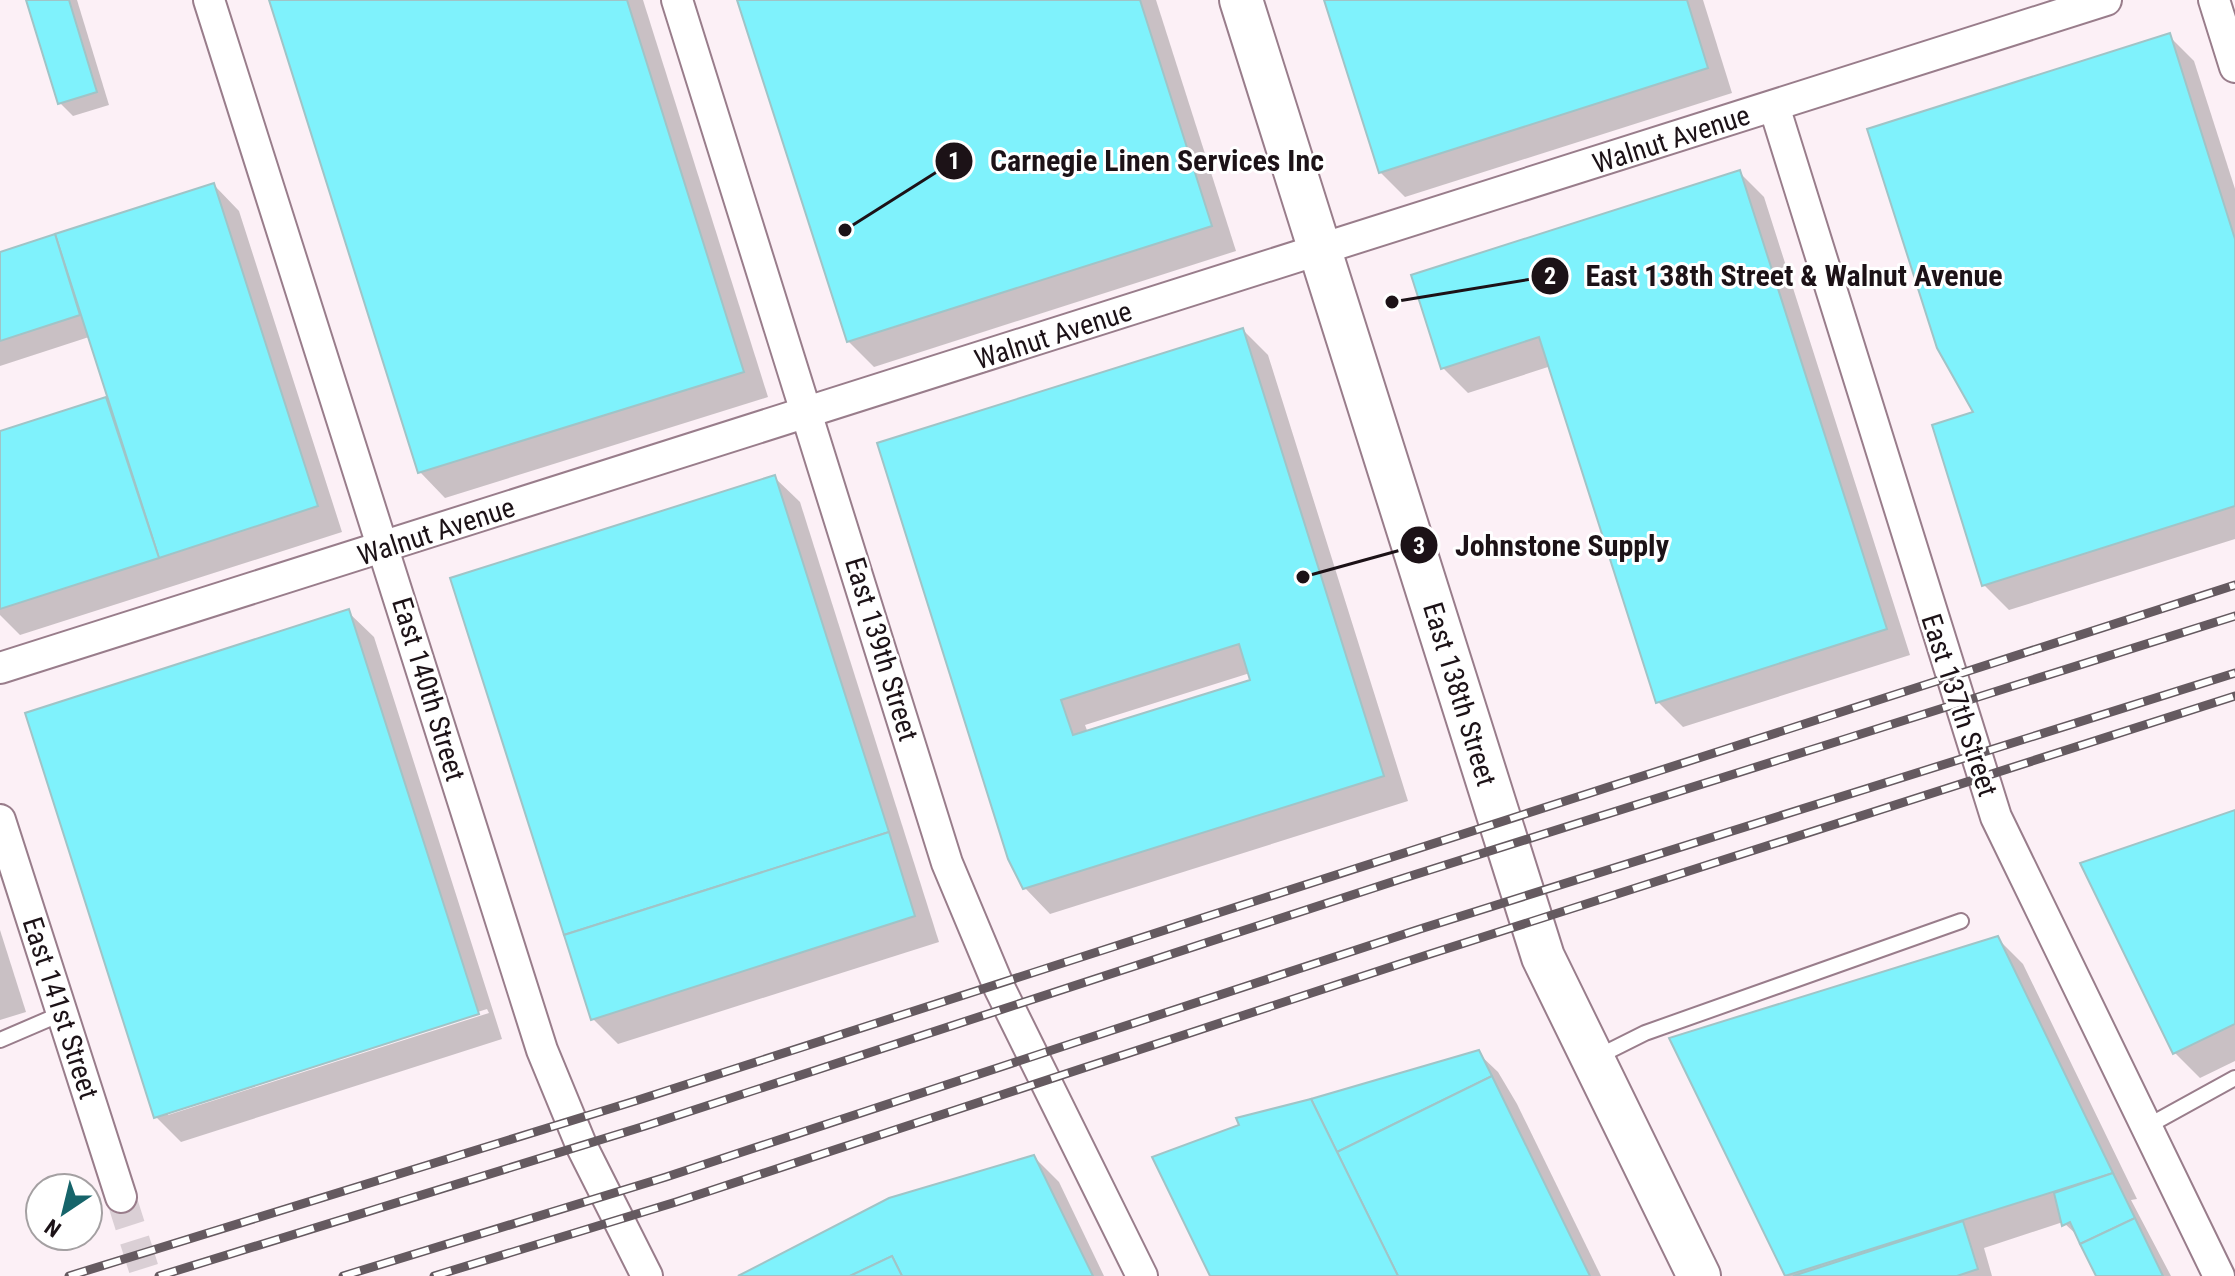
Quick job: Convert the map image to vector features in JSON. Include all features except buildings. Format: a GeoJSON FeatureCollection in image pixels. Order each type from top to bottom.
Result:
{"type":"FeatureCollection","features":[{"type":"Feature","properties":{"kind":"main road","name":"East 138th Street"},"geometry":{"type":"LineString","coordinates":[[1241,0],[1525,907],[1543,957],[1591,1060],[1699,1276]]}},
{"type":"Feature","properties":{"kind":"street","name":"East 140th Street"},"geometry":{"type":"LineString","coordinates":[[209,0],[542,1050],[582,1147],[647,1276]]}},
{"type":"Feature","properties":{"kind":"street","name":"East 139th Street"},"geometry":{"type":"LineString","coordinates":[[677,0],[966,915],[1142,1276]]}},
{"type":"Feature","properties":{"kind":"street","name":"Walnut Avenue"},"geometry":{"type":"LineString","coordinates":[[0,668],[2106,0]]}},
{"type":"Feature","properties":{"kind":"street"},"geometry":{"type":"LineString","coordinates":[[2214,0],[2235,67]]}},
{"type":"Feature","properties":{"kind":"street","name":"East 137th Street"},"geometry":{"type":"LineString","coordinates":[[1774,106],[1996,817],[2219,1276]]}},
{"type":"Feature","properties":{"kind":"street","name":"East 141st Street"},"geometry":{"type":"LineString","coordinates":[[0,820],[121,1197]]}},
{"type":"Feature","properties":{"kind":"lane"},"geometry":{"type":"LineString","coordinates":[[1591,1060],[1645,1033],[1961,921]]}},
{"type":"Feature","properties":{"kind":"lane"},"geometry":{"type":"LineString","coordinates":[[0,1040],[63,1013]]}},
{"type":"Feature","properties":{"kind":"lane"},"geometry":{"type":"LineString","coordinates":[[2146,1127],[2235,1078]]}},
{"type":"Feature","properties":{"kind":"tunnel"},"geometry":{"type":"LineString","coordinates":[[121,1197],[146,1276]]}},
{"type":"Feature","properties":{"kind":"railway"},"geometry":{"type":"LineString","coordinates":[[69,1276],[635,1101],[2235,585]]}},
{"type":"Feature","properties":{"kind":"railway"},"geometry":{"type":"LineString","coordinates":[[159,1276],[645,1126],[1401,879],[2235,616]]}},
{"type":"Feature","properties":{"kind":"railway"},"geometry":{"type":"LineString","coordinates":[[343,1276],[666,1177],[1420,929],[2235,673]]}},
{"type":"Feature","properties":{"kind":"railway"},"geometry":{"type":"LineString","coordinates":[[434,1276],[676,1202],[1430,954],[2235,696]]}},
{"type":"Feature","properties":{"kind":"place","name":"Carnegie Linen Services Inc"},"geometry":{"type":"Point","coordinates":[845,230]}},
{"type":"Feature","properties":{"kind":"place","name":"East 138th Street & Walnut Avenue"},"geometry":{"type":"Point","coordinates":[1392,302]}},
{"type":"Feature","properties":{"kind":"place","name":"Johnstone Supply"},"geometry":{"type":"Point","coordinates":[1303,577]}}]}
